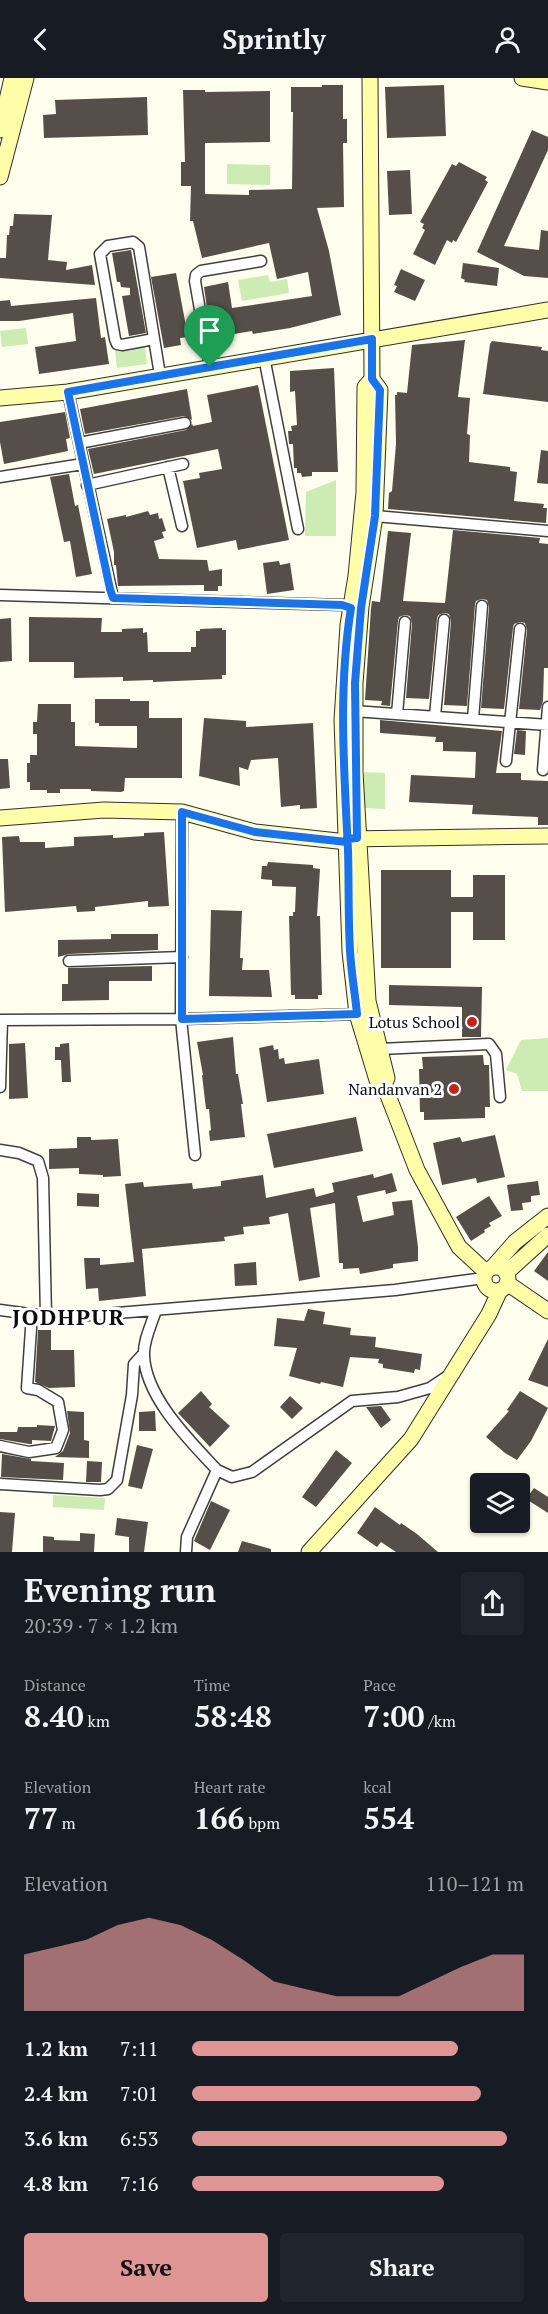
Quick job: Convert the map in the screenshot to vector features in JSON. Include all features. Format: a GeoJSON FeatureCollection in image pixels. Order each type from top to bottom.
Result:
{"type":"FeatureCollection","features":[{"type":"Feature","properties":{"kind":"street"},"geometry":{"type":"LineString","coordinates":[[0,126],[12,78],[24,78],[0,177]]}},
{"type":"Feature","properties":{"kind":"street"},"geometry":{"type":"LineString","coordinates":[[370,78],[372,379],[380,390],[375,516],[356,608],[342,720],[351,842],[368,1001],[364,1014],[377,1080],[384,1085],[417,1170],[459,1247],[496,1277],[548,1311]]}},
{"type":"Feature","properties":{"kind":"street"},"geometry":{"type":"LineString","coordinates":[[522,78],[548,82]]}},
{"type":"Feature","properties":{"kind":"street"},"geometry":{"type":"LineString","coordinates":[[154,339],[117,344],[100,254],[108,246],[133,242],[139,247],[160,375]]}},
{"type":"Feature","properties":{"kind":"street"},"geometry":{"type":"LineString","coordinates":[[210,367],[195,281],[196,274],[201,271],[261,261]]}},
{"type":"Feature","properties":{"kind":"street"},"geometry":{"type":"LineString","coordinates":[[0,398],[68,392],[548,310]]}},
{"type":"Feature","properties":{"kind":"street"},"geometry":{"type":"LineString","coordinates":[[264,357],[298,529]]}},
{"type":"Feature","properties":{"kind":"street"},"geometry":{"type":"LineString","coordinates":[[351,842],[356,608],[364,492],[365,387],[372,379]]}},
{"type":"Feature","properties":{"kind":"street"},"geometry":{"type":"LineString","coordinates":[[68,392],[113,598]]}},
{"type":"Feature","properties":{"kind":"street"},"geometry":{"type":"LineString","coordinates":[[79,443],[185,423]]}},
{"type":"Feature","properties":{"kind":"street"},"geometry":{"type":"LineString","coordinates":[[0,477],[83,464]]}},
{"type":"Feature","properties":{"kind":"street"},"geometry":{"type":"LineString","coordinates":[[87,485],[183,465]]}},
{"type":"Feature","properties":{"kind":"street"},"geometry":{"type":"LineString","coordinates":[[168,467],[182,526]]}},
{"type":"Feature","properties":{"kind":"street"},"geometry":{"type":"LineString","coordinates":[[375,516],[548,531]]}},
{"type":"Feature","properties":{"kind":"street"},"geometry":{"type":"LineString","coordinates":[[0,595],[342,605],[356,608]]}},
{"type":"Feature","properties":{"kind":"street"},"geometry":{"type":"LineString","coordinates":[[473,719],[482,606]]}},
{"type":"Feature","properties":{"kind":"street"},"geometry":{"type":"LineString","coordinates":[[435,716],[444,620]]}},
{"type":"Feature","properties":{"kind":"street"},"geometry":{"type":"LineString","coordinates":[[398,714],[405,622]]}},
{"type":"Feature","properties":{"kind":"street"},"geometry":{"type":"LineString","coordinates":[[506,761],[520,629]]}},
{"type":"Feature","properties":{"kind":"street"},"geometry":{"type":"LineString","coordinates":[[543,770],[548,707]]}},
{"type":"Feature","properties":{"kind":"street"},"geometry":{"type":"LineString","coordinates":[[354,711],[547,725]]}},
{"type":"Feature","properties":{"kind":"street"},"geometry":{"type":"LineString","coordinates":[[0,818],[104,810],[182,812],[255,832],[351,842],[548,844]]}},
{"type":"Feature","properties":{"kind":"street"},"geometry":{"type":"LineString","coordinates":[[182,812],[182,1019],[195,1155]]}},
{"type":"Feature","properties":{"kind":"street"},"geometry":{"type":"LineString","coordinates":[[351,842],[548,836]]}},
{"type":"Feature","properties":{"kind":"street"},"geometry":{"type":"LineString","coordinates":[[69,961],[182,957]]}},
{"type":"Feature","properties":{"kind":"street"},"geometry":{"type":"LineString","coordinates":[[0,1087],[1,1020],[182,1019],[364,1014]]}},
{"type":"Feature","properties":{"kind":"street"},"geometry":{"type":"LineString","coordinates":[[364,1014],[380,1049],[387,1078],[384,1085]]}},
{"type":"Feature","properties":{"kind":"street"},"geometry":{"type":"LineString","coordinates":[[380,1049],[489,1044],[496,1054],[500,1097]]}},
{"type":"Feature","properties":{"kind":"street"},"geometry":{"type":"LineString","coordinates":[[0,1150],[19,1152],[38,1161],[43,1178],[46,1316]]}},
{"type":"Feature","properties":{"kind":"street"},"geometry":{"type":"LineString","coordinates":[[309,1552],[411,1439],[489,1314],[496,1277],[514,1242],[548,1216]]}},
{"type":"Feature","properties":{"kind":"street"},"geometry":{"type":"LineString","coordinates":[[0,1310],[46,1316],[93,1315],[395,1290],[496,1277],[548,1235]]}},
{"type":"Feature","properties":{"kind":"street"},"geometry":{"type":"LineString","coordinates":[[156,1310],[144,1353],[148,1375],[180,1430],[218,1470],[232,1477],[252,1472],[352,1401],[398,1397],[430,1388],[451,1374]]}},
{"type":"Feature","properties":{"kind":"street"},"geometry":{"type":"LineString","coordinates":[[0,1446],[29,1452],[56,1448],[63,1430],[58,1402],[38,1390],[27,1388],[32,1314]]}},
{"type":"Feature","properties":{"kind":"street"},"geometry":{"type":"LineString","coordinates":[[0,1484],[108,1489],[117,1480],[132,1395],[134,1364],[144,1353]]}},
{"type":"Feature","properties":{"kind":"street"},"geometry":{"type":"LineString","coordinates":[[186,1552],[187,1537],[218,1470]]}},
{"type":"Feature","properties":{"kind":"green space"},"geometry":{"type":"Polygon","coordinates":[[[227,164],[270,165],[270,185],[227,184],[227,164]]]}},
{"type":"Feature","properties":{"kind":"green space"},"geometry":{"type":"Polygon","coordinates":[[[268,275],[270,282],[287,279],[289,293],[242,301],[238,280],[268,275]]]}},
{"type":"Feature","properties":{"kind":"green space"},"geometry":{"type":"Polygon","coordinates":[[[26,328],[28,344],[2,347],[0,331],[26,328]]]}},
{"type":"Feature","properties":{"kind":"green space"},"geometry":{"type":"Polygon","coordinates":[[[145,347],[147,364],[117,368],[115,350],[145,347]]]}},
{"type":"Feature","properties":{"kind":"green space"},"geometry":{"type":"Polygon","coordinates":[[[336,480],[336,536],[305,536],[306,492],[336,480]]]}},
{"type":"Feature","properties":{"kind":"green space"},"geometry":{"type":"Polygon","coordinates":[[[364,772],[385,773],[385,809],[364,808],[364,772]]]}},
{"type":"Feature","properties":{"kind":"green space"},"geometry":{"type":"Polygon","coordinates":[[[548,1038],[548,1091],[522,1091],[517,1074],[506,1070],[521,1040],[548,1038]]]}},
{"type":"Feature","properties":{"kind":"green space"},"geometry":{"type":"Polygon","coordinates":[[[53,1495],[105,1498],[104,1510],[53,1507],[53,1495]]]}},
{"type":"Feature","properties":{"kind":"building"},"geometry":{"type":"Polygon","coordinates":[[[322,85],[343,85],[343,119],[347,119],[347,143],[343,143],[344,207],[317,208],[329,251],[341,315],[290,328],[222,336],[217,306],[207,308],[204,287],[228,282],[232,308],[312,296],[308,272],[277,279],[269,243],[202,258],[193,221],[190,221],[191,186],[181,186],[181,162],[185,162],[183,90],[270,91],[270,142],[205,143],[205,194],[249,195],[249,190],[292,189],[291,87],[322,87],[322,85]]]}},
{"type":"Feature","properties":{"kind":"building"},"geometry":{"type":"Polygon","coordinates":[[[444,85],[446,136],[387,138],[385,87],[444,85]]]}},
{"type":"Feature","properties":{"kind":"building"},"geometry":{"type":"Polygon","coordinates":[[[147,97],[148,135],[44,138],[43,115],[56,114],[55,100],[147,97]]]}},
{"type":"Feature","properties":{"kind":"building"},"geometry":{"type":"Polygon","coordinates":[[[532,130],[548,137],[548,150],[504,246],[539,250],[541,230],[548,231],[548,278],[524,276],[477,252],[532,130]]]}},
{"type":"Feature","properties":{"kind":"building"},"geometry":{"type":"Polygon","coordinates":[[[459,162],[487,177],[485,180],[488,182],[456,242],[453,240],[452,243],[447,240],[435,265],[413,254],[425,230],[422,228],[424,224],[420,222],[452,164],[456,166],[459,162]]]}},
{"type":"Feature","properties":{"kind":"building"},"geometry":{"type":"Polygon","coordinates":[[[410,170],[412,214],[389,215],[387,171],[410,170]]]}},
{"type":"Feature","properties":{"kind":"building"},"geometry":{"type":"Polygon","coordinates":[[[14,214],[52,215],[48,260],[67,262],[66,270],[92,265],[95,285],[0,278],[0,258],[6,258],[7,235],[9,235],[10,226],[13,226],[14,214]]]}},
{"type":"Feature","properties":{"kind":"building"},"geometry":{"type":"Polygon","coordinates":[[[131,250],[146,333],[129,336],[122,296],[130,295],[130,288],[121,287],[120,282],[117,282],[112,253],[131,250]]]}},
{"type":"Feature","properties":{"kind":"building"},"geometry":{"type":"Polygon","coordinates":[[[463,263],[499,268],[497,286],[464,282],[465,280],[461,278],[463,263]]]}},
{"type":"Feature","properties":{"kind":"building"},"geometry":{"type":"Polygon","coordinates":[[[401,269],[425,280],[415,301],[394,292],[397,286],[394,285],[401,269]]]}},
{"type":"Feature","properties":{"kind":"building"},"geometry":{"type":"Polygon","coordinates":[[[176,273],[188,337],[180,338],[181,345],[164,348],[151,277],[176,273]]]}},
{"type":"Feature","properties":{"kind":"building"},"geometry":{"type":"Polygon","coordinates":[[[96,298],[101,338],[105,337],[109,364],[39,374],[35,347],[76,341],[73,313],[19,321],[0,321],[0,301],[10,300],[11,306],[96,298]]]}},
{"type":"Feature","properties":{"kind":"building"},"geometry":{"type":"Polygon","coordinates":[[[465,340],[458,397],[470,398],[467,434],[470,435],[469,462],[510,467],[510,471],[517,472],[514,501],[544,504],[543,508],[547,508],[546,523],[388,509],[396,444],[395,395],[397,392],[407,393],[412,345],[465,340]]]}},
{"type":"Feature","properties":{"kind":"building"},"geometry":{"type":"Polygon","coordinates":[[[492,341],[542,347],[541,350],[548,351],[548,402],[483,394],[492,341]]]}},
{"type":"Feature","properties":{"kind":"building"},"geometry":{"type":"Polygon","coordinates":[[[334,368],[338,472],[312,472],[312,476],[302,477],[301,473],[297,473],[297,468],[294,468],[293,444],[289,444],[288,431],[292,431],[291,426],[297,425],[295,391],[290,392],[290,371],[334,368]]]}},
{"type":"Feature","properties":{"kind":"building"},"geometry":{"type":"Polygon","coordinates":[[[258,385],[289,540],[238,550],[236,540],[197,548],[183,481],[200,478],[199,473],[222,469],[218,449],[94,474],[88,449],[186,430],[192,424],[193,426],[212,422],[207,395],[258,385]]]}},
{"type":"Feature","properties":{"kind":"building"},"geometry":{"type":"Polygon","coordinates":[[[187,389],[192,420],[184,416],[85,434],[80,409],[187,389]]]}},
{"type":"Feature","properties":{"kind":"building"},"geometry":{"type":"Polygon","coordinates":[[[65,412],[70,438],[66,439],[68,451],[4,464],[0,442],[0,422],[65,412]]]}},
{"type":"Feature","properties":{"kind":"building"},"geometry":{"type":"Polygon","coordinates":[[[541,450],[548,451],[548,484],[537,483],[541,450]]]}},
{"type":"Feature","properties":{"kind":"building"},"geometry":{"type":"Polygon","coordinates":[[[69,474],[75,506],[78,505],[92,574],[76,577],[70,541],[64,542],[50,477],[69,474]]]}},
{"type":"Feature","properties":{"kind":"building"},"geometry":{"type":"Polygon","coordinates":[[[148,511],[150,515],[158,513],[166,531],[162,532],[164,538],[154,541],[159,559],[207,560],[209,571],[222,569],[222,586],[218,586],[218,591],[204,591],[204,585],[118,586],[107,519],[148,511]]]}},
{"type":"Feature","properties":{"kind":"building"},"geometry":{"type":"Polygon","coordinates":[[[453,530],[540,538],[539,543],[548,544],[548,668],[544,668],[543,701],[540,710],[519,709],[527,630],[525,623],[520,622],[514,624],[513,628],[504,709],[481,708],[489,607],[487,600],[482,599],[476,601],[475,605],[467,706],[444,705],[451,621],[449,614],[444,613],[438,615],[437,619],[429,699],[406,698],[412,623],[410,616],[405,615],[399,617],[398,621],[390,706],[381,705],[382,701],[365,700],[371,608],[372,601],[380,602],[388,531],[411,533],[403,601],[445,603],[453,530]]]}},
{"type":"Feature","properties":{"kind":"building"},"geometry":{"type":"Polygon","coordinates":[[[279,561],[280,565],[290,563],[294,590],[267,594],[263,563],[279,561]]]}},
{"type":"Feature","properties":{"kind":"building"},"geometry":{"type":"Polygon","coordinates":[[[29,617],[102,618],[101,632],[122,632],[122,629],[143,628],[143,633],[147,632],[148,652],[191,652],[191,647],[196,647],[196,631],[222,628],[226,630],[226,675],[222,675],[222,679],[153,682],[153,680],[123,681],[123,677],[74,678],[74,662],[29,662],[29,617]]]}},
{"type":"Feature","properties":{"kind":"building"},"geometry":{"type":"Polygon","coordinates":[[[11,618],[12,661],[0,662],[0,619],[11,618]]]}},
{"type":"Feature","properties":{"kind":"building"},"geometry":{"type":"Polygon","coordinates":[[[95,699],[149,701],[149,718],[182,718],[182,778],[125,778],[124,791],[121,792],[60,789],[60,793],[47,793],[47,790],[30,790],[30,782],[27,782],[27,763],[30,763],[30,755],[37,755],[37,734],[33,734],[33,722],[37,722],[38,704],[71,704],[71,722],[75,722],[75,746],[137,748],[137,726],[99,726],[99,723],[95,723],[95,699]]]}},
{"type":"Feature","properties":{"kind":"building"},"geometry":{"type":"Polygon","coordinates":[[[204,718],[246,721],[246,727],[313,723],[317,808],[300,809],[300,805],[281,807],[278,758],[251,760],[248,770],[239,767],[240,786],[199,776],[204,718]]]}},
{"type":"Feature","properties":{"kind":"building"},"geometry":{"type":"Polygon","coordinates":[[[380,720],[502,731],[496,773],[521,773],[521,780],[548,781],[548,825],[538,825],[538,817],[472,814],[473,805],[409,802],[411,775],[475,778],[476,752],[443,751],[443,742],[435,742],[436,737],[380,733],[380,720]]]}},
{"type":"Feature","properties":{"kind":"building"},"geometry":{"type":"Polygon","coordinates":[[[517,730],[526,731],[525,755],[514,754],[517,730]]]}},
{"type":"Feature","properties":{"kind":"building"},"geometry":{"type":"Polygon","coordinates":[[[0,759],[8,759],[10,788],[0,789],[0,759]]]}},
{"type":"Feature","properties":{"kind":"building"},"geometry":{"type":"Polygon","coordinates":[[[164,832],[169,906],[148,907],[148,901],[95,907],[95,911],[77,912],[76,906],[5,912],[2,837],[19,836],[20,842],[45,842],[45,848],[74,846],[74,837],[113,835],[113,838],[164,832]]]}},
{"type":"Feature","properties":{"kind":"building"},"geometry":{"type":"Polygon","coordinates":[[[268,862],[313,865],[313,868],[320,869],[317,916],[320,916],[322,995],[318,995],[318,999],[295,999],[295,995],[291,995],[289,916],[293,916],[295,912],[296,887],[272,886],[272,880],[261,879],[262,866],[267,866],[268,862]]]}},
{"type":"Feature","properties":{"kind":"building"},"geometry":{"type":"Polygon","coordinates":[[[381,870],[451,870],[451,897],[473,897],[473,875],[505,875],[505,940],[473,940],[473,912],[451,912],[451,968],[381,968],[381,870]]]}},
{"type":"Feature","properties":{"kind":"building"},"geometry":{"type":"Polygon","coordinates":[[[211,910],[242,911],[240,958],[243,958],[242,970],[269,970],[272,997],[209,996],[211,910]]]}},
{"type":"Feature","properties":{"kind":"building"},"geometry":{"type":"Polygon","coordinates":[[[111,934],[158,934],[158,950],[69,954],[58,957],[58,940],[111,939],[111,934]]]}},
{"type":"Feature","properties":{"kind":"building"},"geometry":{"type":"Polygon","coordinates":[[[152,966],[152,981],[109,981],[109,1000],[62,1001],[62,984],[68,984],[68,968],[152,966]]]}},
{"type":"Feature","properties":{"kind":"building","name":"Lotus School"},"geometry":{"type":"Polygon","coordinates":[[[389,985],[482,987],[481,1037],[462,1037],[462,1007],[389,1005],[389,985]]]}},
{"type":"Feature","properties":{"kind":"building"},"geometry":{"type":"Polygon","coordinates":[[[233,1037],[236,1074],[238,1074],[243,1104],[241,1104],[245,1137],[210,1141],[209,1109],[206,1109],[197,1042],[233,1037]]]}},
{"type":"Feature","properties":{"kind":"building"},"geometry":{"type":"Polygon","coordinates":[[[25,1043],[28,1098],[9,1099],[9,1044],[25,1043]]]}},
{"type":"Feature","properties":{"kind":"building"},"geometry":{"type":"Polygon","coordinates":[[[69,1043],[71,1082],[62,1082],[61,1060],[55,1060],[55,1047],[69,1043]]]}},
{"type":"Feature","properties":{"kind":"building"},"geometry":{"type":"Polygon","coordinates":[[[273,1045],[274,1050],[278,1049],[279,1059],[284,1058],[285,1064],[319,1059],[324,1094],[267,1102],[259,1048],[273,1045]]]}},
{"type":"Feature","properties":{"kind":"building","name":"Nandanvan 2"},"geometry":{"type":"Polygon","coordinates":[[[483,1055],[484,1065],[489,1065],[490,1107],[485,1107],[485,1118],[424,1120],[424,1112],[420,1112],[419,1069],[423,1069],[422,1057],[483,1055]]]}},
{"type":"Feature","properties":{"kind":"building"},"geometry":{"type":"Polygon","coordinates":[[[356,1117],[363,1151],[274,1168],[267,1134],[356,1117]]]}},
{"type":"Feature","properties":{"kind":"building"},"geometry":{"type":"Polygon","coordinates":[[[495,1135],[505,1177],[477,1183],[476,1178],[442,1185],[433,1143],[460,1137],[462,1142],[495,1135]]]}},
{"type":"Feature","properties":{"kind":"building"},"geometry":{"type":"Polygon","coordinates":[[[77,1137],[91,1137],[91,1140],[118,1139],[121,1176],[103,1177],[103,1175],[79,1174],[79,1168],[49,1169],[49,1149],[77,1148],[77,1137]]]}},
{"type":"Feature","properties":{"kind":"building"},"geometry":{"type":"Polygon","coordinates":[[[392,1173],[397,1191],[386,1194],[385,1190],[357,1196],[363,1222],[394,1215],[392,1202],[412,1200],[418,1261],[393,1264],[393,1268],[360,1274],[359,1268],[343,1269],[343,1263],[339,1263],[335,1203],[310,1208],[320,1277],[299,1281],[288,1213],[269,1217],[270,1224],[243,1227],[244,1234],[224,1237],[225,1241],[142,1249],[146,1296],[99,1301],[98,1288],[86,1289],[84,1258],[100,1258],[100,1265],[134,1262],[125,1184],[143,1182],[144,1187],[192,1183],[193,1189],[221,1186],[221,1181],[263,1175],[266,1198],[314,1188],[316,1197],[334,1192],[332,1183],[373,1174],[374,1178],[392,1173]]]}},
{"type":"Feature","properties":{"kind":"building"},"geometry":{"type":"Polygon","coordinates":[[[538,1181],[540,1195],[531,1196],[531,1202],[522,1203],[523,1210],[511,1211],[507,1185],[538,1181]]]}},
{"type":"Feature","properties":{"kind":"building"},"geometry":{"type":"Polygon","coordinates":[[[77,1193],[99,1194],[99,1207],[77,1206],[77,1193]]]}},
{"type":"Feature","properties":{"kind":"building"},"geometry":{"type":"Polygon","coordinates":[[[489,1196],[502,1216],[489,1223],[491,1226],[484,1230],[485,1232],[471,1241],[456,1217],[489,1196]]]}},
{"type":"Feature","properties":{"kind":"building"},"geometry":{"type":"Polygon","coordinates":[[[548,1252],[548,1281],[534,1271],[548,1252]]]}},
{"type":"Feature","properties":{"kind":"building"},"geometry":{"type":"Polygon","coordinates":[[[256,1262],[257,1285],[235,1286],[234,1264],[256,1262]]]}},
{"type":"Feature","properties":{"kind":"building"},"geometry":{"type":"Polygon","coordinates":[[[308,1309],[325,1312],[323,1324],[351,1328],[350,1335],[376,1337],[375,1347],[422,1354],[420,1370],[415,1369],[414,1373],[383,1368],[383,1364],[378,1363],[379,1359],[350,1357],[343,1387],[289,1376],[297,1348],[274,1346],[277,1318],[304,1321],[308,1309]]]}},
{"type":"Feature","properties":{"kind":"building"},"geometry":{"type":"Polygon","coordinates":[[[38,1330],[51,1330],[51,1350],[74,1350],[75,1387],[49,1388],[35,1382],[38,1330]]]}},
{"type":"Feature","properties":{"kind":"building"},"geometry":{"type":"Polygon","coordinates":[[[548,1339],[548,1387],[528,1380],[548,1339]]]}},
{"type":"Feature","properties":{"kind":"building"},"geometry":{"type":"Polygon","coordinates":[[[201,1391],[212,1404],[209,1407],[230,1426],[210,1447],[178,1413],[201,1391]]]}},
{"type":"Feature","properties":{"kind":"building"},"geometry":{"type":"Polygon","coordinates":[[[520,1391],[548,1408],[531,1441],[517,1460],[486,1437],[509,1411],[507,1410],[520,1391]]]}},
{"type":"Feature","properties":{"kind":"building"},"geometry":{"type":"Polygon","coordinates":[[[290,1396],[303,1408],[292,1419],[280,1407],[290,1396]]]}},
{"type":"Feature","properties":{"kind":"building"},"geometry":{"type":"Polygon","coordinates":[[[381,1406],[391,1420],[381,1428],[366,1407],[381,1406]]]}},
{"type":"Feature","properties":{"kind":"building"},"geometry":{"type":"Polygon","coordinates":[[[67,1411],[84,1412],[84,1440],[89,1441],[89,1458],[55,1457],[63,1451],[70,1433],[67,1411]]]}},
{"type":"Feature","properties":{"kind":"building"},"geometry":{"type":"Polygon","coordinates":[[[155,1411],[156,1431],[139,1431],[139,1412],[155,1411]]]}},
{"type":"Feature","properties":{"kind":"building"},"geometry":{"type":"Polygon","coordinates":[[[37,1425],[55,1426],[51,1441],[32,1440],[32,1444],[29,1444],[0,1439],[0,1432],[17,1432],[18,1427],[37,1427],[37,1425]]]}},
{"type":"Feature","properties":{"kind":"building"},"geometry":{"type":"Polygon","coordinates":[[[137,1445],[153,1449],[142,1489],[128,1486],[137,1445]]]}},
{"type":"Feature","properties":{"kind":"building"},"geometry":{"type":"Polygon","coordinates":[[[336,1450],[352,1463],[316,1507],[302,1497],[336,1450]]]}},
{"type":"Feature","properties":{"kind":"building"},"geometry":{"type":"Polygon","coordinates":[[[2,1454],[31,1459],[31,1461],[64,1463],[63,1480],[1,1477],[2,1454]]]}},
{"type":"Feature","properties":{"kind":"building"},"geometry":{"type":"Polygon","coordinates":[[[87,1461],[102,1462],[101,1482],[86,1482],[87,1461]]]}},
{"type":"Feature","properties":{"kind":"building"},"geometry":{"type":"Polygon","coordinates":[[[534,1488],[548,1497],[548,1513],[530,1502],[530,1494],[534,1488]]]}},
{"type":"Feature","properties":{"kind":"building"},"geometry":{"type":"Polygon","coordinates":[[[211,1501],[230,1510],[210,1550],[194,1541],[211,1501]]]}},
{"type":"Feature","properties":{"kind":"building"},"geometry":{"type":"Polygon","coordinates":[[[375,1507],[417,1534],[438,1552],[396,1552],[381,1542],[377,1547],[357,1533],[375,1507]]]}},
{"type":"Feature","properties":{"kind":"building"},"geometry":{"type":"Polygon","coordinates":[[[0,1512],[15,1513],[12,1552],[0,1552],[0,1512]]]}},
{"type":"Feature","properties":{"kind":"building"},"geometry":{"type":"Polygon","coordinates":[[[117,1518],[148,1522],[144,1552],[129,1552],[129,1537],[115,1535],[117,1518]]]}},
{"type":"Feature","properties":{"kind":"building"},"geometry":{"type":"Polygon","coordinates":[[[80,1533],[95,1534],[94,1552],[43,1552],[43,1536],[54,1537],[54,1540],[80,1541],[80,1533]]]}},
{"type":"Feature","properties":{"kind":"building"},"geometry":{"type":"Polygon","coordinates":[[[242,1541],[271,1549],[271,1552],[238,1552],[242,1541]]]}},
{"type":"Feature","properties":{"kind":"place","name":"Lotus School"},"geometry":{"type":"Point","coordinates":[472,1022]}},
{"type":"Feature","properties":{"kind":"place","name":"Nandanvan 2"},"geometry":{"type":"Point","coordinates":[454,1089]}},
{"type":"Feature","properties":{"kind":"district","name":"JODHPUR"},"geometry":{"type":"Point","coordinates":[69,1316]}},
{"type":"Feature","properties":{"kind":"route"},"geometry":{"type":"LineString","coordinates":[[210,367],[68,392],[110,589],[113,598],[342,605],[351,608],[342,720],[345,795],[347,842],[348,866],[350,952],[357,1014],[182,1019],[182,812],[255,832],[347,842],[347,839],[357,838],[355,683],[361,608],[375,516],[380,390],[372,379],[372,339],[210,367]]}}]}
